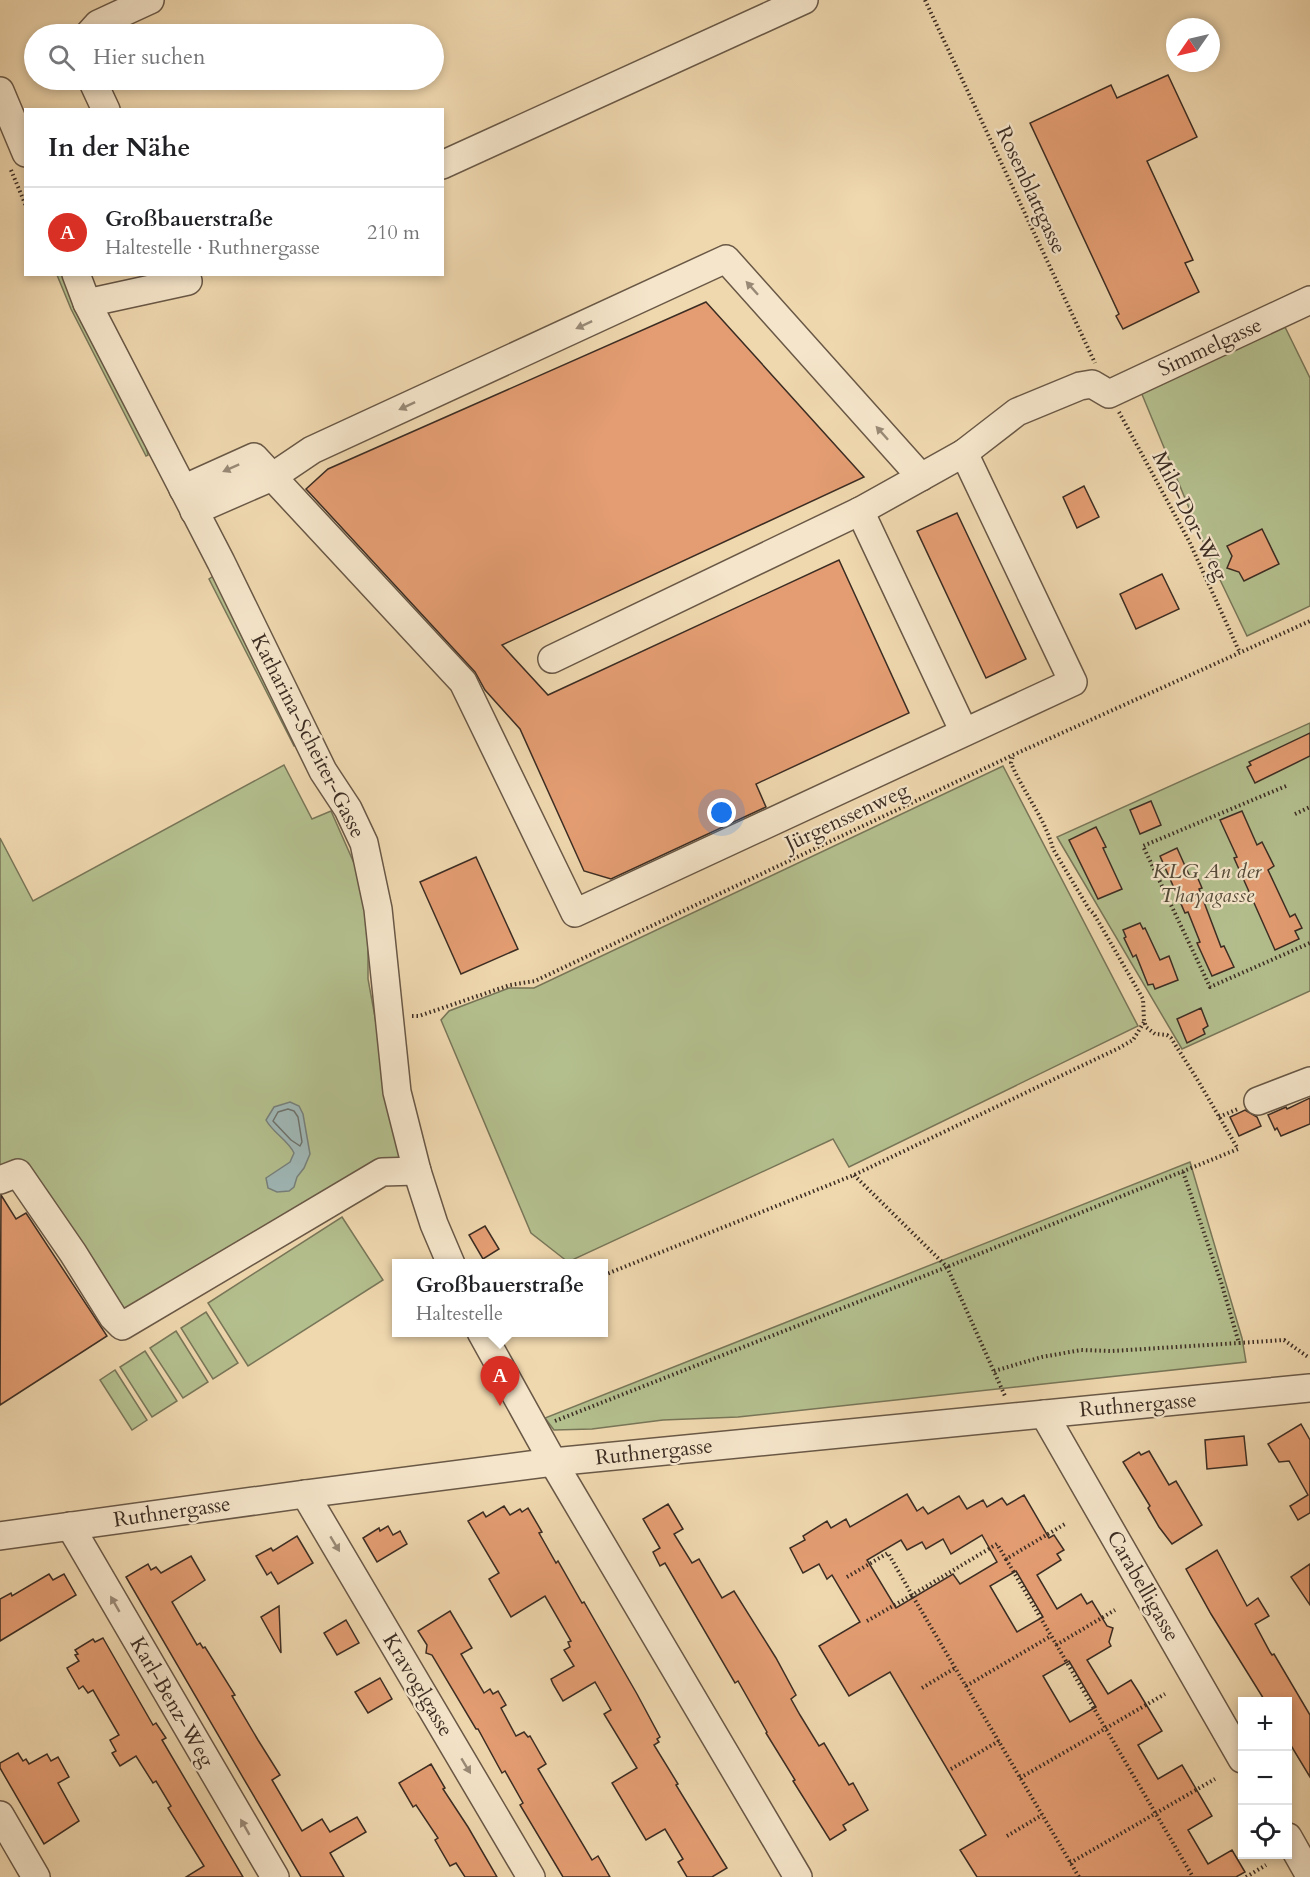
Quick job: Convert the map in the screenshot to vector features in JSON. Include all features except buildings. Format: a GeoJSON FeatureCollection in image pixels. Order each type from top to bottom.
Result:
{"type":"FeatureCollection","features":[{"type":"Feature","properties":{"kind":"street"},"geometry":{"type":"LineString","coordinates":[[98,24],[150,0]]}},
{"type":"Feature","properties":{"kind":"street"},"geometry":{"type":"LineString","coordinates":[[444,164],[804,0]]}},
{"type":"Feature","properties":{"kind":"street"},"geometry":{"type":"LineString","coordinates":[[97,90],[105,108]]}},
{"type":"Feature","properties":{"kind":"street"},"geometry":{"type":"LineString","coordinates":[[0,91],[24,148]]}},
{"type":"Feature","properties":{"kind":"street"},"geometry":{"type":"LineString","coordinates":[[189,500],[272,477],[312,450],[726,259],[921,477]]}},
{"type":"Feature","properties":{"kind":"street","name":"Katharina-Scheiter-Gasse"},"geometry":{"type":"LineString","coordinates":[[77,276],[87,303],[189,500],[323,771],[348,809],[364,843],[378,909],[397,1092],[417,1171],[434,1224],[449,1259]]}},
{"type":"Feature","properties":{"kind":"street"},"geometry":{"type":"LineString","coordinates":[[87,303],[192,277]]}},
{"type":"Feature","properties":{"kind":"street","name":"Simmelgasse"},"geometry":{"type":"LineString","coordinates":[[1109,394],[1310,300]]}},
{"type":"Feature","properties":{"kind":"street"},"geometry":{"type":"LineString","coordinates":[[552,659],[860,511],[963,453],[1017,412],[1080,386],[1092,384],[1109,394]]}},
{"type":"Feature","properties":{"kind":"street"},"geometry":{"type":"LineString","coordinates":[[272,477],[463,682],[575,913],[1073,682],[963,453]]}},
{"type":"Feature","properties":{"kind":"street"},"geometry":{"type":"LineString","coordinates":[[860,511],[964,732]]}},
{"type":"Feature","properties":{"kind":"street"},"geometry":{"type":"LineString","coordinates":[[1258,1101],[1310,1081]]}},
{"type":"Feature","properties":{"kind":"street"},"geometry":{"type":"LineString","coordinates":[[0,1180],[18,1173],[73,1253],[113,1317],[122,1326],[382,1172],[417,1171]]}},
{"type":"Feature","properties":{"kind":"street"},"geometry":{"type":"LineString","coordinates":[[484,1337],[534,1430],[798,1877]]}},
{"type":"Feature","properties":{"kind":"street","name":"Ruthnergasse"},"geometry":{"type":"LineString","coordinates":[[0,1536],[553,1462],[1044,1414],[1308,1392]]}},
{"type":"Feature","properties":{"kind":"street","name":"Carabelligasse"},"geometry":{"type":"LineString","coordinates":[[1044,1414],[1238,1752]]}},
{"type":"Feature","properties":{"kind":"street","name":"Kravoglgasse"},"geometry":{"type":"LineString","coordinates":[[305,1494],[531,1877]]}},
{"type":"Feature","properties":{"kind":"street","name":"Karl-Benz-Weg"},"geometry":{"type":"LineString","coordinates":[[70,1526],[275,1877]]}},
{"type":"Feature","properties":{"kind":"street"},"geometry":{"type":"LineString","coordinates":[[0,1815],[36,1877]]}},
{"type":"Feature","properties":{"kind":"street"},"geometry":{"type":"LineString","coordinates":[[1292,1845],[1310,1876]]}},
{"type":"Feature","properties":{"kind":"path","name":"Rosenblattgasse"},"geometry":{"type":"LineString","coordinates":[[925,0],[1109,394]]}},
{"type":"Feature","properties":{"kind":"path","name":"Milo-Dor-Weg"},"geometry":{"type":"LineString","coordinates":[[1109,394],[1189,541],[1240,653]]}},
{"type":"Feature","properties":{"kind":"path","name":"Jürgenssenweg"},"geometry":{"type":"LineString","coordinates":[[390,1016],[419,1016],[510,985],[535,981],[1013,755],[1310,621]]}},
{"type":"Feature","properties":{"kind":"path"},"geometry":{"type":"LineString","coordinates":[[534,1430],[1238,1149],[1172,1038],[1151,1032],[1146,1027],[1143,999],[1053,849],[1047,832],[1011,763],[1013,755]]}},
{"type":"Feature","properties":{"kind":"path"},"geometry":{"type":"LineString","coordinates":[[1286,786],[1143,846],[1210,987],[1310,942]]}},
{"type":"Feature","properties":{"kind":"path"},"geometry":{"type":"LineString","coordinates":[[1295,814],[1310,807]]}},
{"type":"Feature","properties":{"kind":"path"},"geometry":{"type":"LineString","coordinates":[[608,1273],[854,1175],[1119,1048],[1133,1040],[1144,1021]]}},
{"type":"Feature","properties":{"kind":"path"},"geometry":{"type":"LineString","coordinates":[[1183,1172],[1239,1342]]}},
{"type":"Feature","properties":{"kind":"path"},"geometry":{"type":"LineString","coordinates":[[854,1175],[947,1267],[1006,1399]]}},
{"type":"Feature","properties":{"kind":"path"},"geometry":{"type":"LineString","coordinates":[[994,1371],[1042,1357],[1081,1350],[1140,1350],[1239,1342],[1284,1340],[1308,1357]]}},
{"type":"Feature","properties":{"kind":"path"},"geometry":{"type":"LineString","coordinates":[[1006,1559],[1065,1524]]}},
{"type":"Feature","properties":{"kind":"path"},"geometry":{"type":"LineString","coordinates":[[867,1621],[997,1544],[1193,1877]]}},
{"type":"Feature","properties":{"kind":"path"},"geometry":{"type":"LineString","coordinates":[[847,1577],[888,1553],[1078,1877]]}},
{"type":"Feature","properties":{"kind":"path"},"geometry":{"type":"LineString","coordinates":[[1056,1644],[1115,1610]]}},
{"type":"Feature","properties":{"kind":"path"},"geometry":{"type":"LineString","coordinates":[[966,1686],[1051,1636]]}},
{"type":"Feature","properties":{"kind":"path"},"geometry":{"type":"LineString","coordinates":[[922,1688],[955,1668]]}},
{"type":"Feature","properties":{"kind":"path"},"geometry":{"type":"LineString","coordinates":[[1020,1778],[1165,1694]]}},
{"type":"Feature","properties":{"kind":"path"},"geometry":{"type":"LineString","coordinates":[[951,1769],[999,1741]]}},
{"type":"Feature","properties":{"kind":"path"},"geometry":{"type":"LineString","coordinates":[[1070,1863],[1215,1779]]}},
{"type":"Feature","properties":{"kind":"path"},"geometry":{"type":"LineString","coordinates":[[1007,1836],[1042,1815]]}},
{"type":"Feature","properties":{"kind":"path"},"geometry":{"type":"LineString","coordinates":[[1246,1877],[1266,1865]]}},
{"type":"Feature","properties":{"kind":"green space"},"geometry":{"type":"Polygon","coordinates":[[[57,276],[65,276],[143,435],[148,455],[146,456],[71,309],[57,276]]]}},
{"type":"Feature","properties":{"kind":"green space"},"geometry":{"type":"Polygon","coordinates":[[[1285,327],[1310,378],[1310,606],[1247,636],[1211,561],[1141,392],[1285,327]]]}},
{"type":"Feature","properties":{"kind":"green space"},"geometry":{"type":"Polygon","coordinates":[[[215,575],[298,745],[294,746],[209,579],[215,575]]]}},
{"type":"Feature","properties":{"kind":"green space","name":"KLG An der Thayagasse"},"geometry":{"type":"Polygon","coordinates":[[[1310,723],[1310,991],[1182,1049],[1057,837],[1310,723]]]}},
{"type":"Feature","properties":{"kind":"green space"},"geometry":{"type":"Polygon","coordinates":[[[284,765],[312,819],[331,811],[361,879],[368,926],[368,979],[402,1164],[124,1324],[31,1177],[0,1174],[0,838],[33,901],[284,765]]]}},
{"type":"Feature","properties":{"kind":"green space"},"geometry":{"type":"Polygon","coordinates":[[[1003,766],[1138,1026],[849,1167],[833,1139],[574,1259],[564,1259],[531,1233],[441,1020],[449,1011],[509,988],[534,988],[1003,766]]]}},
{"type":"Feature","properties":{"kind":"green space"},"geometry":{"type":"Polygon","coordinates":[[[1190,1162],[1242,1338],[1246,1362],[738,1417],[663,1420],[592,1429],[554,1430],[545,1418],[1190,1162]]]}},
{"type":"Feature","properties":{"kind":"green space"},"geometry":{"type":"Polygon","coordinates":[[[342,1217],[383,1280],[248,1366],[208,1303],[342,1217]]]}},
{"type":"Feature","properties":{"kind":"green space"},"geometry":{"type":"Polygon","coordinates":[[[206,1312],[238,1363],[213,1379],[181,1328],[206,1312]]]}},
{"type":"Feature","properties":{"kind":"green space"},"geometry":{"type":"Polygon","coordinates":[[[176,1331],[208,1382],[183,1398],[150,1348],[176,1331]]]}},
{"type":"Feature","properties":{"kind":"green space"},"geometry":{"type":"Polygon","coordinates":[[[145,1351],[177,1401],[152,1417],[120,1367],[145,1351]]]}},
{"type":"Feature","properties":{"kind":"green space"},"geometry":{"type":"Polygon","coordinates":[[[115,1370],[147,1420],[132,1430],[100,1380],[115,1370]]]}},
{"type":"Feature","properties":{"kind":"water"},"geometry":{"type":"Polygon","coordinates":[[[290,1102],[299,1106],[303,1114],[310,1154],[294,1187],[289,1191],[277,1192],[268,1188],[266,1178],[290,1162],[294,1153],[266,1120],[274,1107],[290,1102]]]}},
{"type":"Feature","properties":{"kind":"place","name":"Großbauerstraße"},"geometry":{"type":"Point","coordinates":[500,1406]}}]}
